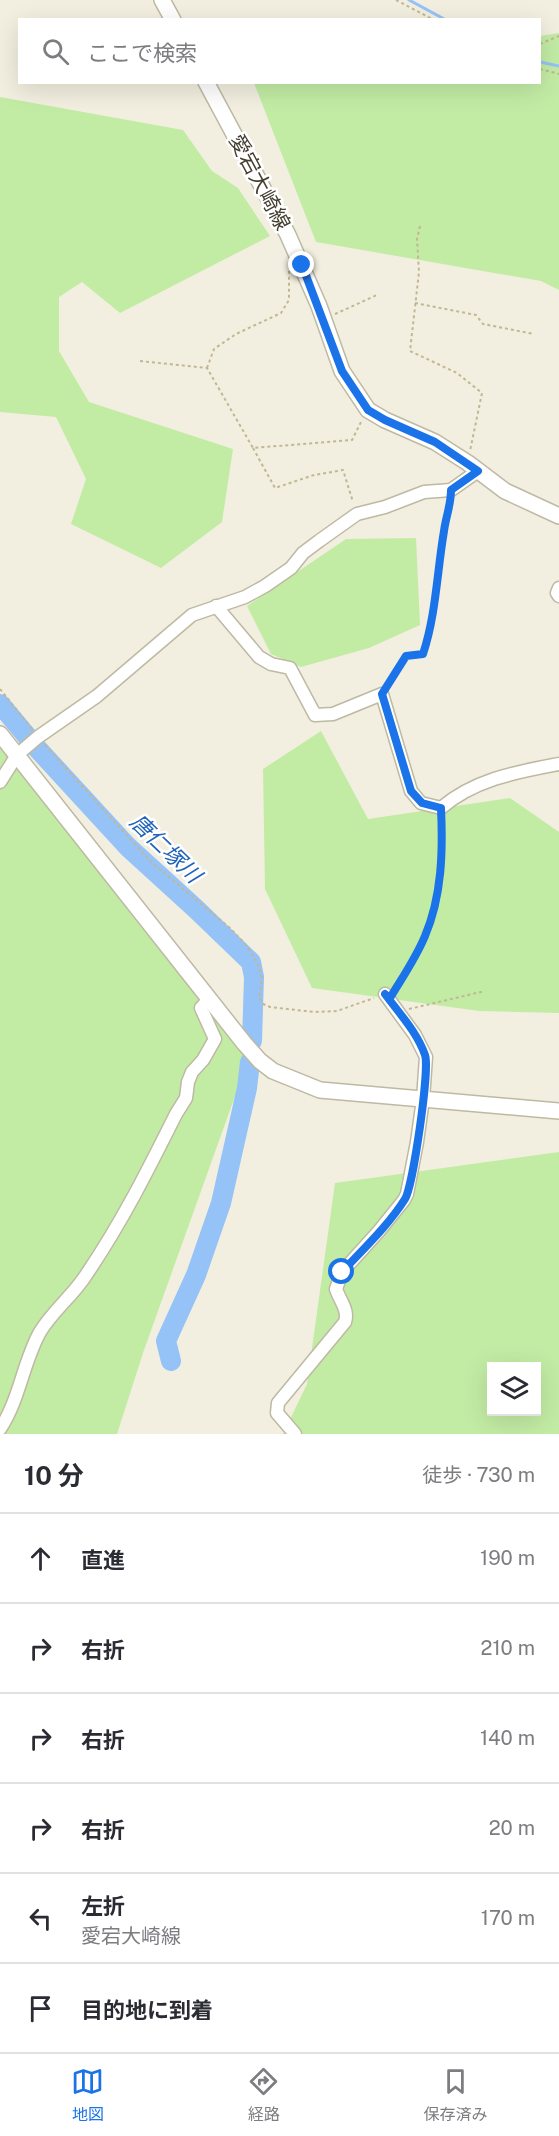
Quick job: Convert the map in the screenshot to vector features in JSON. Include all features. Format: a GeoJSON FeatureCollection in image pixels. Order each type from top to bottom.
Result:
{"type":"FeatureCollection","features":[{"type":"Feature","properties":{"kind":"street"},"geometry":{"type":"LineString","coordinates":[[162,0],[172,18]]}},
{"type":"Feature","properties":{"kind":"street","name":"愛宕大崎線"},"geometry":{"type":"LineString","coordinates":[[207,84],[302,265],[342,371],[368,410],[435,442],[505,492],[559,516]]}},
{"type":"Feature","properties":{"kind":"street"},"geometry":{"type":"LineString","coordinates":[[0,782],[17,755],[38,737],[97,696],[192,615],[245,597],[265,586],[291,568],[303,553],[357,514],[424,492],[451,490],[473,467]]}},
{"type":"Feature","properties":{"kind":"street"},"geometry":{"type":"LineString","coordinates":[[559,588],[557,593],[559,597]]}},
{"type":"Feature","properties":{"kind":"street"},"geometry":{"type":"LineString","coordinates":[[216,606],[259,657],[271,664],[290,669],[315,715],[333,714],[382,694],[411,791],[422,803],[441,808],[457,794],[489,780],[559,764]]}},
{"type":"Feature","properties":{"kind":"street"},"geometry":{"type":"LineString","coordinates":[[0,734],[208,999],[260,1061],[273,1071],[320,1090],[559,1111]]}},
{"type":"Feature","properties":{"kind":"street"},"geometry":{"type":"LineString","coordinates":[[295,1434],[277,1413],[278,1402],[345,1322],[347,1317],[345,1307],[336,1289],[342,1272],[379,1231],[407,1194],[423,1099],[426,1057],[416,1035],[385,994]]}},
{"type":"Feature","properties":{"kind":"street"},"geometry":{"type":"LineString","coordinates":[[0,1429],[19,1390],[33,1344],[42,1329],[82,1281],[122,1221],[186,1098],[192,1072],[203,1060],[215,1039],[201,1008],[208,999]]}},
{"type":"Feature","properties":{"kind":"path"},"geometry":{"type":"LineString","coordinates":[[396,0],[430,18]]}},
{"type":"Feature","properties":{"kind":"path"},"geometry":{"type":"LineString","coordinates":[[541,44],[559,36]]}},
{"type":"Feature","properties":{"kind":"path"},"geometry":{"type":"LineString","coordinates":[[541,69],[559,74]]}},
{"type":"Feature","properties":{"kind":"path"},"geometry":{"type":"LineString","coordinates":[[420,226],[417,239],[419,272],[410,351],[457,373],[482,393],[473,467]]}},
{"type":"Feature","properties":{"kind":"path"},"geometry":{"type":"LineString","coordinates":[[207,368],[214,349],[236,334],[281,313],[289,300],[288,271],[302,265]]}},
{"type":"Feature","properties":{"kind":"path"},"geometry":{"type":"LineString","coordinates":[[324,319],[377,295]]}},
{"type":"Feature","properties":{"kind":"path"},"geometry":{"type":"LineString","coordinates":[[416,303],[476,315],[483,324],[534,334]]}},
{"type":"Feature","properties":{"kind":"path"},"geometry":{"type":"LineString","coordinates":[[140,361],[207,368]]}},
{"type":"Feature","properties":{"kind":"path"},"geometry":{"type":"LineString","coordinates":[[207,368],[275,488],[314,475],[343,470],[357,514]]}},
{"type":"Feature","properties":{"kind":"path"},"geometry":{"type":"LineString","coordinates":[[253,448],[352,440],[368,410]]}},
{"type":"Feature","properties":{"kind":"path"},"geometry":{"type":"LineString","coordinates":[[382,694],[406,656],[423,654],[434,606],[451,490]]}},
{"type":"Feature","properties":{"kind":"path"},"geometry":{"type":"LineString","coordinates":[[0,689],[38,737],[152,862],[230,928],[247,946],[259,967],[262,979],[259,997],[263,1005],[270,1007],[314,1012],[337,1011],[385,994],[390,998],[425,936],[434,908],[439,883],[442,842],[441,808]]}},
{"type":"Feature","properties":{"kind":"path"},"geometry":{"type":"LineString","coordinates":[[398,1011],[485,991]]}},
{"type":"Feature","properties":{"kind":"green space"},"geometry":{"type":"Polygon","coordinates":[[[559,33],[559,290],[541,281],[316,242],[254,84],[541,84],[541,36],[559,33]]]}},
{"type":"Feature","properties":{"kind":"green space"},"geometry":{"type":"Polygon","coordinates":[[[0,97],[183,130],[212,171],[238,188],[270,236],[120,313],[82,282],[59,297],[59,351],[89,402],[233,449],[222,522],[161,568],[71,524],[86,479],[56,417],[0,412],[0,97]]]}},
{"type":"Feature","properties":{"kind":"green space"},"geometry":{"type":"Polygon","coordinates":[[[416,538],[420,625],[369,648],[301,667],[271,654],[247,606],[346,539],[416,538]]]}},
{"type":"Feature","properties":{"kind":"green space"},"geometry":{"type":"Polygon","coordinates":[[[321,731],[368,819],[510,798],[559,832],[559,1013],[479,1011],[312,988],[265,889],[263,769],[321,731]]]}},
{"type":"Feature","properties":{"kind":"green space"},"geometry":{"type":"Polygon","coordinates":[[[0,745],[248,1060],[144,1350],[117,1434],[0,1434],[0,745]]]}},
{"type":"Feature","properties":{"kind":"green space"},"geometry":{"type":"Polygon","coordinates":[[[559,1152],[559,1434],[283,1434],[307,1384],[335,1183],[559,1152]]]}},
{"type":"Feature","properties":{"kind":"waterway"},"geometry":{"type":"LineString","coordinates":[[409,0],[442,18]]}},
{"type":"Feature","properties":{"kind":"waterway"},"geometry":{"type":"LineString","coordinates":[[541,62],[559,66]]}},
{"type":"Feature","properties":{"kind":"waterway","name":"唐仁塚川"},"geometry":{"type":"LineString","coordinates":[[0,704],[36,747],[128,847],[251,962],[254,977],[252,1041]]}},
{"type":"Feature","properties":{"kind":"waterway","name":"唐仁塚川"},"geometry":{"type":"LineString","coordinates":[[171,1361],[166,1341],[196,1275],[221,1203],[247,1088],[250,1062]]}},
{"type":"Feature","properties":{"kind":"route"},"geometry":{"type":"LineString","coordinates":[[302,265],[342,371],[368,410],[435,442],[478,471],[451,490],[429,636],[423,654],[406,656],[382,694],[411,791],[422,803],[441,808],[442,842],[439,883],[425,936],[390,998],[385,994],[416,1035],[426,1057],[422,1115],[407,1194],[379,1231],[342,1272]]}}]}
